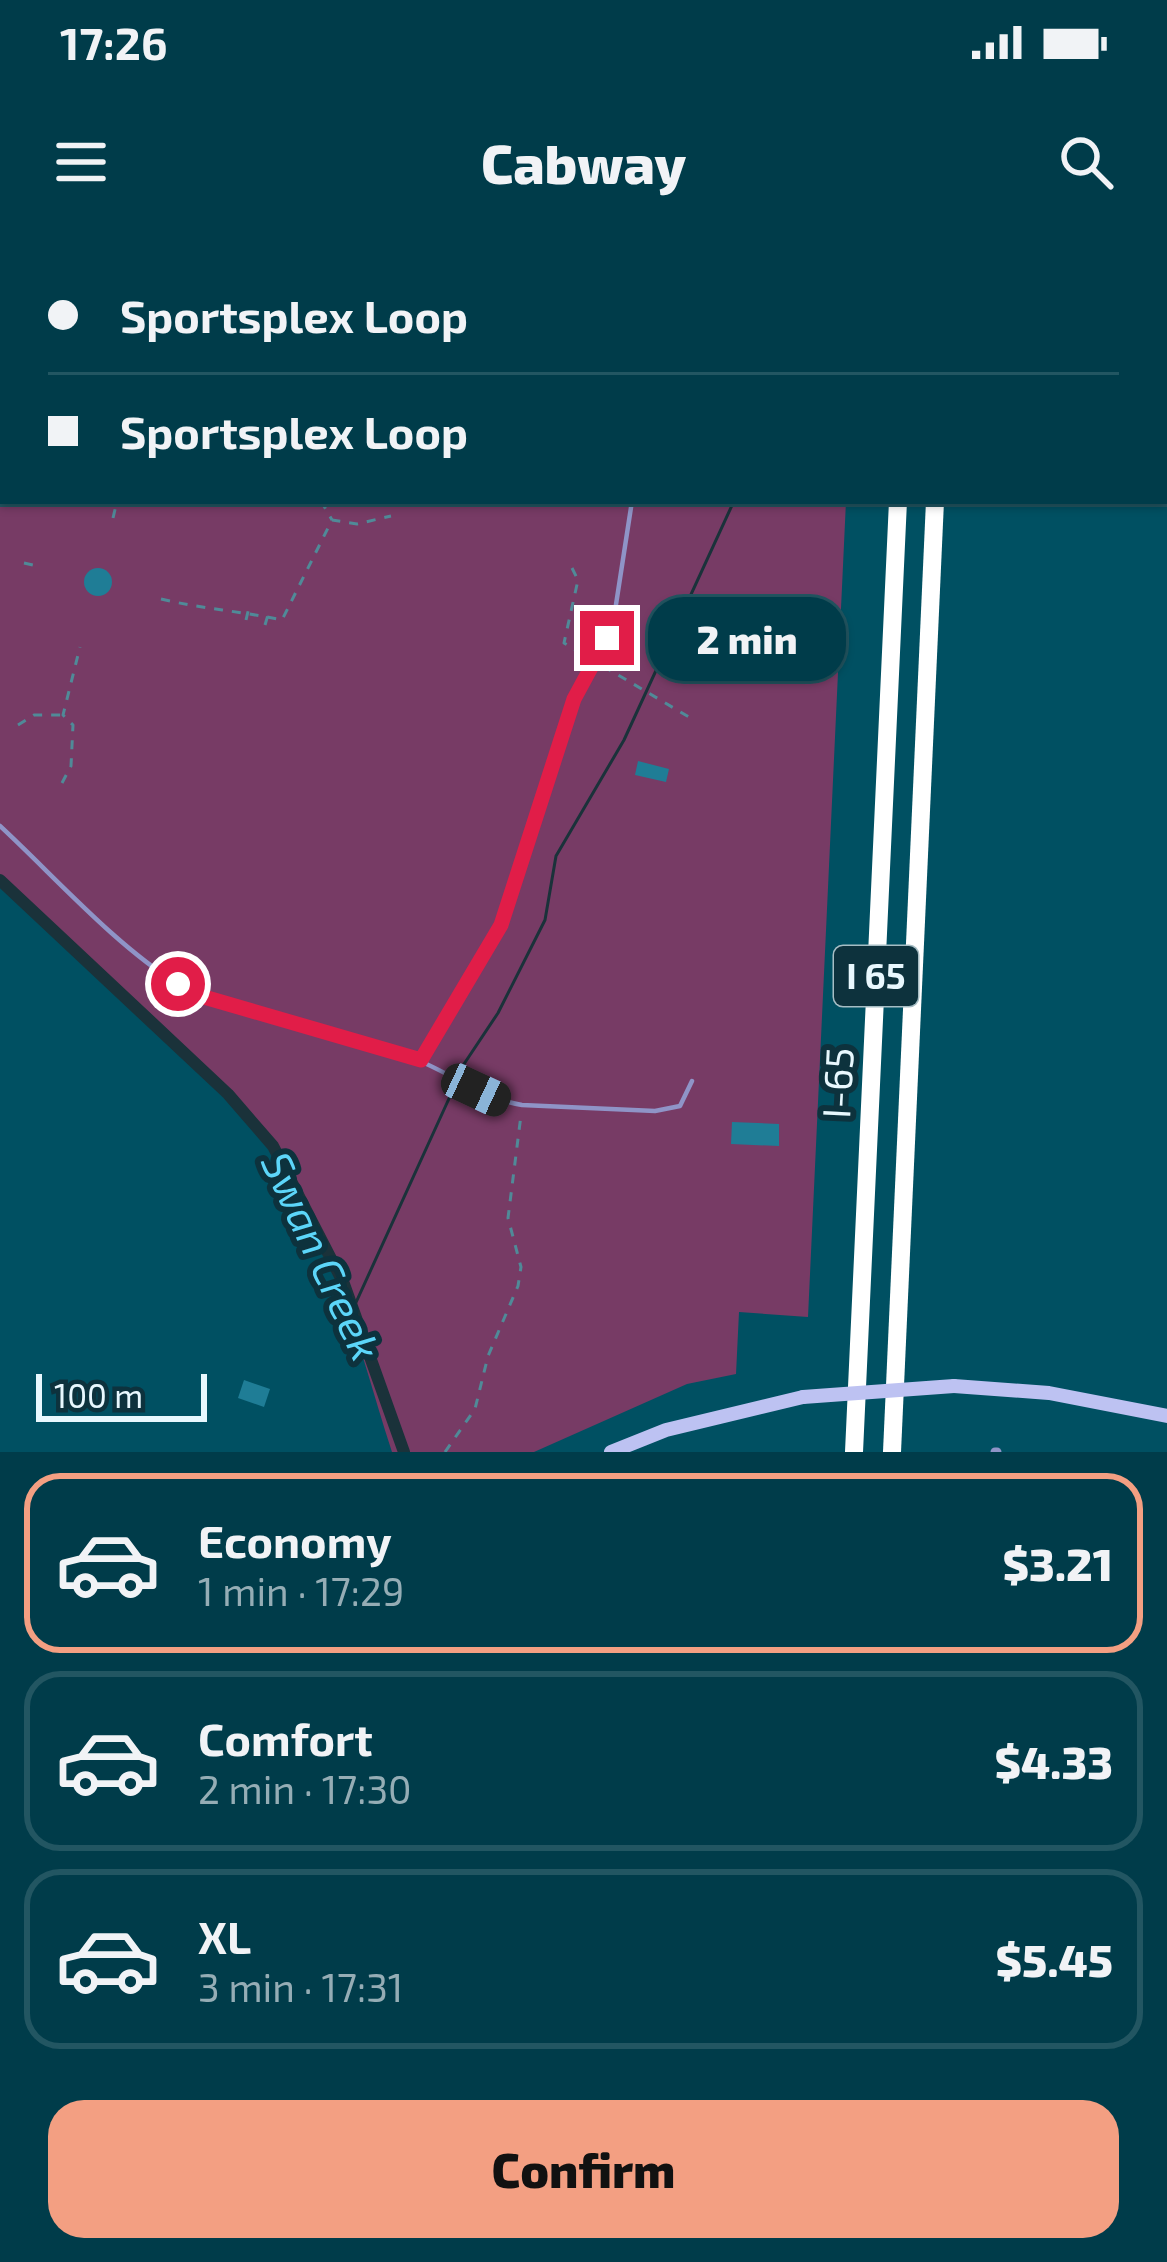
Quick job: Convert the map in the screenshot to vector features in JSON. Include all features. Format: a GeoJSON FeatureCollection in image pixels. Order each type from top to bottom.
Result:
{"type":"FeatureCollection","features":[{"type":"Feature","properties":{"kind":"highway","name":"I-65"},"geometry":{"type":"LineString","coordinates":[[854,1452],[898,504]]}},
{"type":"Feature","properties":{"kind":"highway","name":"I 65"},"geometry":{"type":"LineString","coordinates":[[892,1452],[935,504]]}},
{"type":"Feature","properties":{"kind":"main road"},"geometry":{"type":"LineString","coordinates":[[611,1452],[666,1430],[803,1397],[954,1386],[1048,1393],[1167,1416]]}},
{"type":"Feature","properties":{"kind":"lane"},"geometry":{"type":"LineString","coordinates":[[421,1060],[512,899],[560,738],[615,611],[632,504]]}},
{"type":"Feature","properties":{"kind":"lane"},"geometry":{"type":"LineString","coordinates":[[0,826],[178,984],[204,997],[421,1060],[501,1102],[655,1111],[680,1106],[692,1081]]}},
{"type":"Feature","properties":{"kind":"path"},"geometry":{"type":"LineString","coordinates":[[113,518],[116,504]]}},
{"type":"Feature","properties":{"kind":"path"},"geometry":{"type":"LineString","coordinates":[[323,504],[332,520]]}},
{"type":"Feature","properties":{"kind":"path"},"geometry":{"type":"LineString","coordinates":[[332,520],[357,524],[392,516]]}},
{"type":"Feature","properties":{"kind":"path"},"geometry":{"type":"LineString","coordinates":[[160,599],[220,614],[230,609],[282,620],[332,520]]}},
{"type":"Feature","properties":{"kind":"path"},"geometry":{"type":"LineString","coordinates":[[24,563],[33,565]]}},
{"type":"Feature","properties":{"kind":"path"},"geometry":{"type":"LineString","coordinates":[[572,568],[578,580],[564,643],[589,658]]}},
{"type":"Feature","properties":{"kind":"path"},"geometry":{"type":"LineString","coordinates":[[245,620],[250,603]]}},
{"type":"Feature","properties":{"kind":"path"},"geometry":{"type":"LineString","coordinates":[[266,625],[270,608]]}},
{"type":"Feature","properties":{"kind":"path"},"geometry":{"type":"LineString","coordinates":[[63,715],[80,647]]}},
{"type":"Feature","properties":{"kind":"path"},"geometry":{"type":"LineString","coordinates":[[602,665],[694,719]]}},
{"type":"Feature","properties":{"kind":"path"},"geometry":{"type":"LineString","coordinates":[[18,725],[34,715],[63,715],[73,725],[71,766],[62,783]]}},
{"type":"Feature","properties":{"kind":"path"},"geometry":{"type":"LineString","coordinates":[[445,1452],[475,1409],[493,1342],[518,1286],[521,1267],[508,1219],[521,1114]]}},
{"type":"Feature","properties":{"kind":"shaded area"},"geometry":{"type":"Polygon","coordinates":[[[0,504],[846,504],[808,1317],[739,1312],[736,1374],[687,1384],[534,1452],[392,1452],[328,1254],[271,1147],[239,1105],[163,1025],[0,880],[0,504]]]}},
{"type":"Feature","properties":{"kind":"building"},"geometry":{"type":"Polygon","coordinates":[[[98,568],[108,572],[112,582],[108,592],[98,596],[88,592],[84,582],[88,572],[98,568]]]}},
{"type":"Feature","properties":{"kind":"building"},"geometry":{"type":"Polygon","coordinates":[[[638,761],[669,769],[666,782],[635,775],[638,761]]]}},
{"type":"Feature","properties":{"kind":"building"},"geometry":{"type":"Polygon","coordinates":[[[732,1122],[779,1124],[779,1146],[731,1144],[732,1122]]]}},
{"type":"Feature","properties":{"kind":"building"},"geometry":{"type":"Polygon","coordinates":[[[244,1380],[270,1389],[264,1407],[238,1398],[244,1380]]]}},
{"type":"Feature","properties":{"kind":"waterway"},"geometry":{"type":"LineString","coordinates":[[462,1067],[498,1013],[545,920],[556,856],[624,740],[733,504]]}},
{"type":"Feature","properties":{"kind":"waterway","name":"Swan Creek"},"geometry":{"type":"LineString","coordinates":[[0,880],[228,1094],[273,1146],[344,1284],[404,1452]]}},
{"type":"Feature","properties":{"kind":"waterway"},"geometry":{"type":"LineString","coordinates":[[353,1309],[452,1092]]}},
{"type":"Feature","properties":{"kind":"route"},"geometry":{"type":"LineString","coordinates":[[178,984],[204,997],[421,1060],[501,925],[574,699],[607,638]]}}]}
